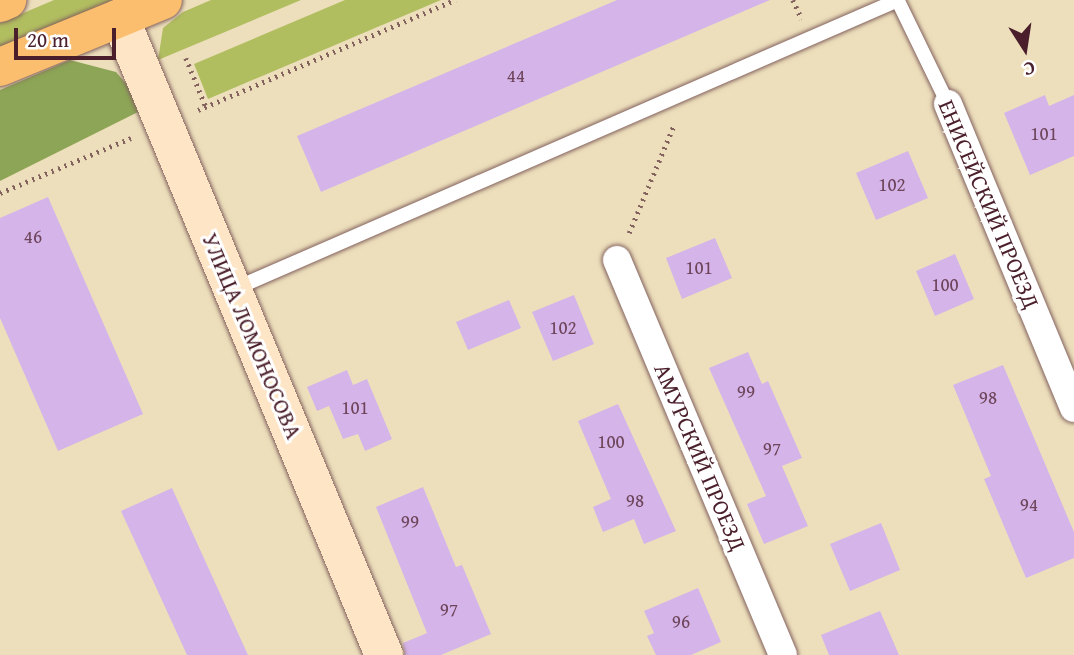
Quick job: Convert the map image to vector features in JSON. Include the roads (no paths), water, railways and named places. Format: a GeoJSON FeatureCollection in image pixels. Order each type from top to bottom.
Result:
{"type":"FeatureCollection","features":[{"type":"Feature","properties":{"kind":"main road"},"geometry":{"type":"LineString","coordinates":[[0,3],[7,0]]}},
{"type":"Feature","properties":{"kind":"main road"},"geometry":{"type":"LineString","coordinates":[[0,66],[163,0]]}},
{"type":"Feature","properties":{"kind":"street","name":"УЛИЦА ЛОМОНОСОВА"},"geometry":{"type":"LineString","coordinates":[[120,18],[384,655]]}},
{"type":"Feature","properties":{"kind":"street","name":"ЕНИСЕЙСКИЙ ПРОЕЗД"},"geometry":{"type":"LineString","coordinates":[[948,104],[1074,408]]}},
{"type":"Feature","properties":{"kind":"street","name":"АМУРСКИЙ ПРОЕЗД"},"geometry":{"type":"LineString","coordinates":[[617,260],[783,655]]}},
{"type":"Feature","properties":{"kind":"lane"},"geometry":{"type":"LineString","coordinates":[[233,290],[898,1]]}},
{"type":"Feature","properties":{"kind":"lane","name":"ЕНИСЕЙСКИЙ ПРОЕЗД"},"geometry":{"type":"LineString","coordinates":[[898,1],[948,104]]}}]}
